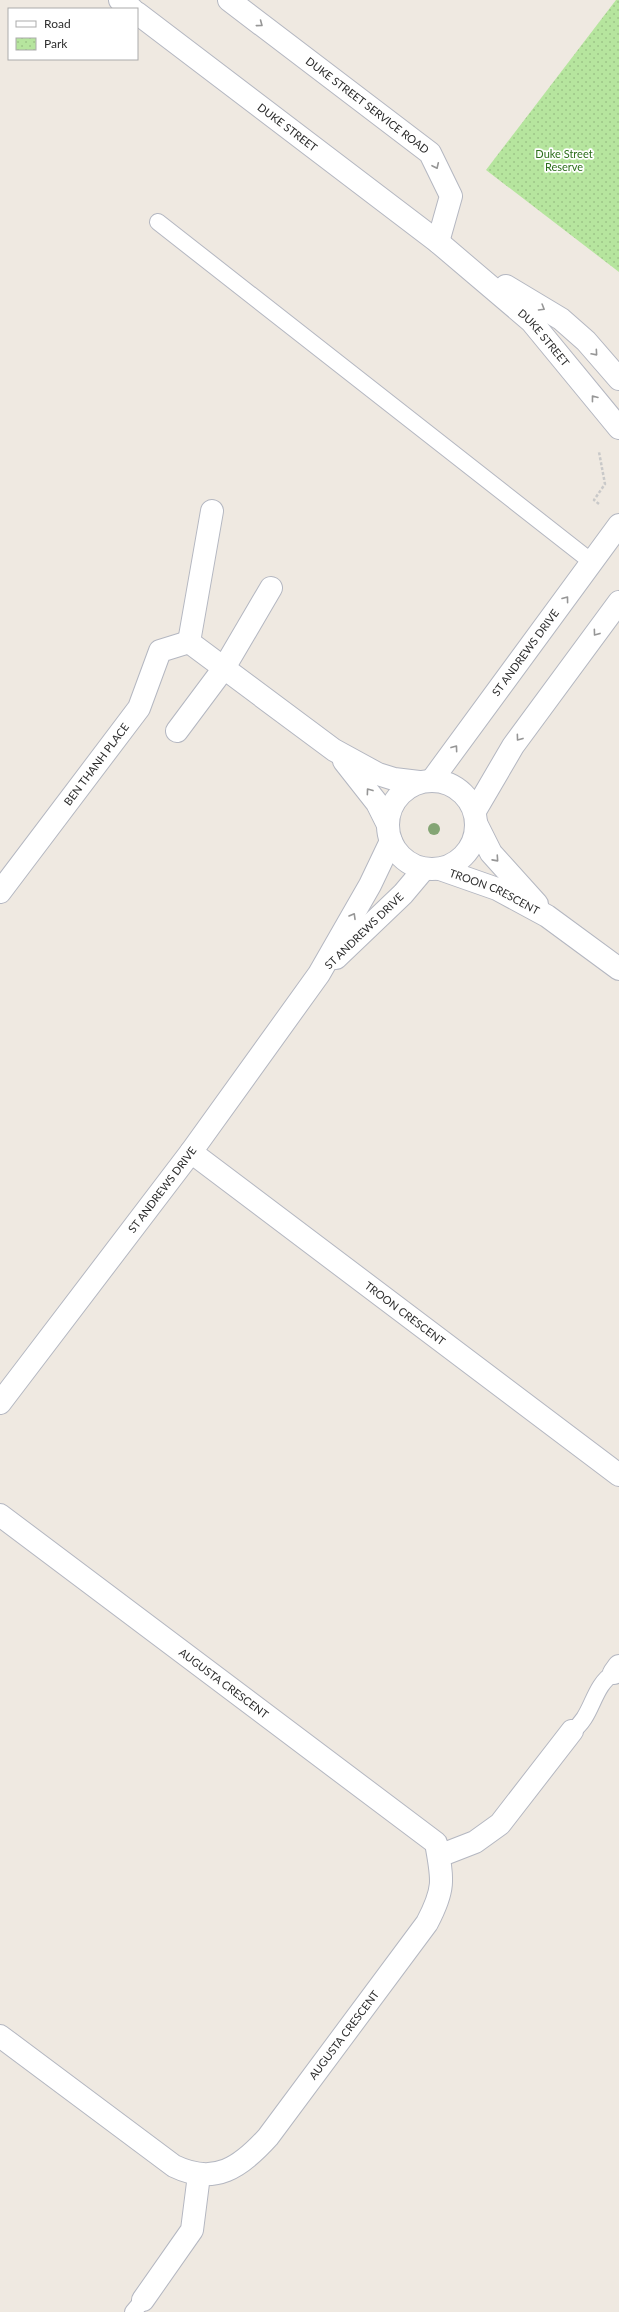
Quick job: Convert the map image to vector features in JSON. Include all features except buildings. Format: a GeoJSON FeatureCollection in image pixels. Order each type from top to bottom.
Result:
{"type":"FeatureCollection","features":[{"type":"Feature","properties":{"kind":"street"},"geometry":{"type":"LineString","coordinates":[[120,0],[131,8]]}},
{"type":"Feature","properties":{"kind":"street","name":"DUKE STREET SERVICE ROAD"},"geometry":{"type":"LineString","coordinates":[[229,0],[430,153],[451,196],[438,242]]}},
{"type":"Feature","properties":{"kind":"street","name":"DUKE STREET"},"geometry":{"type":"LineString","coordinates":[[138,14],[438,242],[531,321],[618,427]]}},
{"type":"Feature","properties":{"kind":"street","name":"DUKE STREET"},"geometry":{"type":"LineString","coordinates":[[438,242],[561,319],[586,341],[619,379]]}},
{"type":"Feature","properties":{"kind":"street"},"geometry":{"type":"LineString","coordinates":[[212,511],[189,642],[334,750],[378,774],[394,779],[446,783],[458,789],[469,799],[476,818]]}},
{"type":"Feature","properties":{"kind":"street","name":"ST ANDREWS DRIVE"},"geometry":{"type":"LineString","coordinates":[[426,781],[593,563],[619,525]]}},
{"type":"Feature","properties":{"kind":"street"},"geometry":{"type":"LineString","coordinates":[[177,731],[224,668],[271,588]]}},
{"type":"Feature","properties":{"kind":"street"},"geometry":{"type":"LineString","coordinates":[[334,750],[361,780],[377,803],[398,854],[410,863],[432,869],[454,864],[466,854],[474,840],[476,818],[513,746],[619,602]]}},
{"type":"Feature","properties":{"kind":"street","name":"BEN THANH PLACE"},"geometry":{"type":"LineString","coordinates":[[0,892],[139,708],[160,652],[189,642]]}},
{"type":"Feature","properties":{"kind":"street"},"geometry":{"type":"LineString","coordinates":[[389,833],[390,811],[396,799],[406,789],[426,781]]}},
{"type":"Feature","properties":{"kind":"street","name":"TROON CRESCENT"},"geometry":{"type":"LineString","coordinates":[[476,818],[491,853],[548,916]]}},
{"type":"Feature","properties":{"kind":"street","name":"ST ANDREWS DRIVE"},"geometry":{"type":"LineString","coordinates":[[0,1403],[191,1152],[319,974],[370,885],[389,833]]}},
{"type":"Feature","properties":{"kind":"street","name":"ST ANDREWS DRIVE"},"geometry":{"type":"LineString","coordinates":[[319,974],[403,894],[432,869]]}},
{"type":"Feature","properties":{"kind":"street","name":"TROON CRESCENT"},"geometry":{"type":"LineString","coordinates":[[432,869],[497,889],[548,916],[619,970]]}},
{"type":"Feature","properties":{"kind":"street","name":"TROON CRESCENT"},"geometry":{"type":"LineString","coordinates":[[191,1152],[619,1475]]}},
{"type":"Feature","properties":{"kind":"street","name":"AUGUSTA CRESCENT"},"geometry":{"type":"LineString","coordinates":[[0,1515],[436,1843],[443,1883],[439,1901],[427,1923],[268,2137],[253,2154],[235,2167],[217,2174],[200,2175],[187,2173],[174,2166],[0,2036]]}},
{"type":"Feature","properties":{"kind":"street"},"geometry":{"type":"LineString","coordinates":[[439,1856],[475,1842],[500,1824],[572,1731]]}},
{"type":"Feature","properties":{"kind":"street"},"geometry":{"type":"LineString","coordinates":[[138,2306],[192,2230],[200,2175]]}},
{"type":"Feature","properties":{"kind":"lane"},"geometry":{"type":"LineString","coordinates":[[158,222],[593,563]]}},
{"type":"Feature","properties":{"kind":"lane"},"geometry":{"type":"LineString","coordinates":[[572,1731],[581,1725],[605,1678],[616,1670]]}},
{"type":"Feature","properties":{"kind":"path"},"geometry":{"type":"LineString","coordinates":[[600,505],[594,500],[605,484],[601,453],[597,450],[618,427]]}},
{"type":"Feature","properties":{"kind":"green space","name":"Duke Street Reserve"},"geometry":{"type":"Polygon","coordinates":[[[616,0],[619,0],[619,272],[486,170],[616,0]]]}}]}
